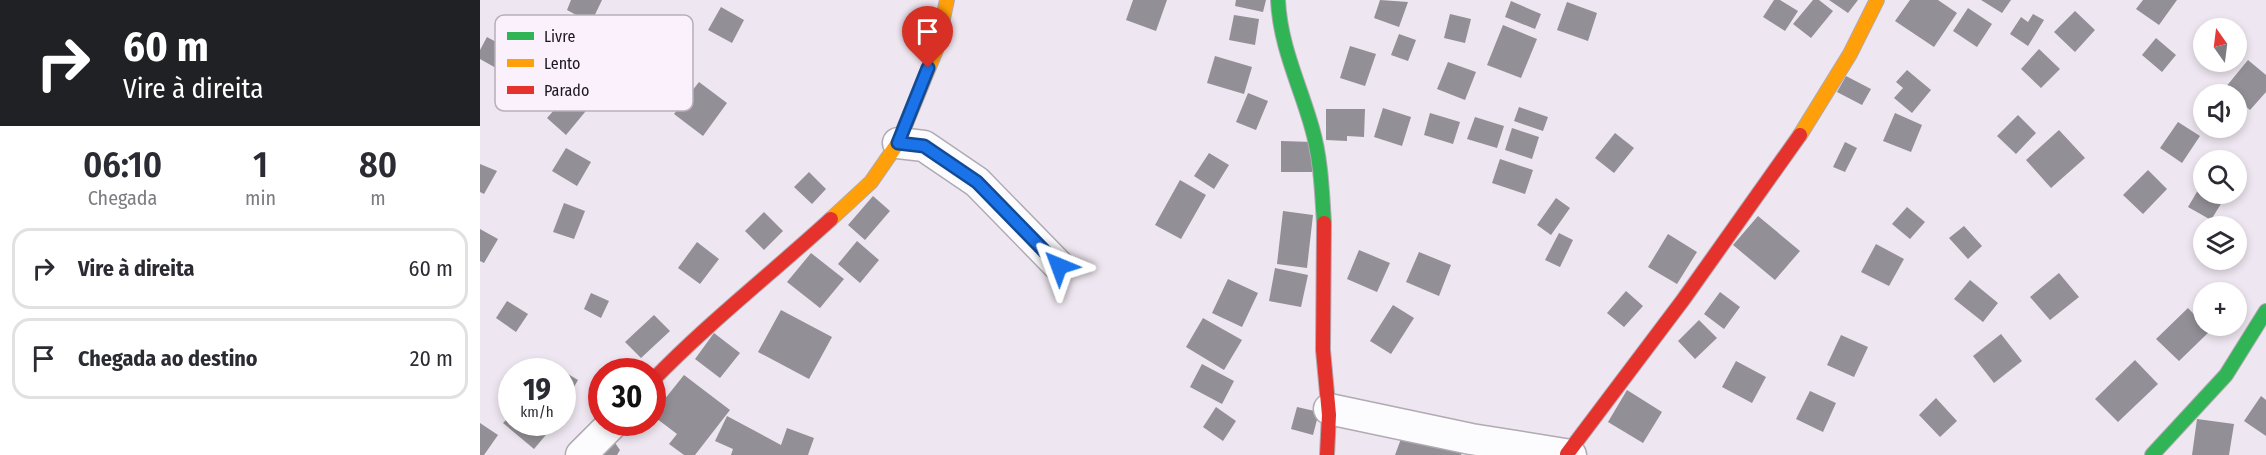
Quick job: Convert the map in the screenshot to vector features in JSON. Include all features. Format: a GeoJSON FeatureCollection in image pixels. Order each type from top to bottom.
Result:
{"type":"FeatureCollection","features":[{"type":"Feature","properties":{"kind":"street"},"geometry":{"type":"LineString","coordinates":[[666,367],[693,339],[780,266],[871,182],[898,143],[936,50],[947,0]]}},
{"type":"Feature","properties":{"kind":"street"},"geometry":{"type":"LineString","coordinates":[[1278,0],[1282,40],[1311,120],[1317,150],[1323,220],[1323,355],[1329,409],[1327,455]]}},
{"type":"Feature","properties":{"kind":"street"},"geometry":{"type":"LineString","coordinates":[[1329,409],[1471,439],[1569,454],[1645,353],[1827,96],[1865,28],[1877,0]]}},
{"type":"Feature","properties":{"kind":"street"},"geometry":{"type":"LineString","coordinates":[[898,143],[924,146],[977,182],[1059,266]]}},
{"type":"Feature","properties":{"kind":"street"},"geometry":{"type":"LineString","coordinates":[[2152,455],[2226,375],[2266,311]]}},
{"type":"Feature","properties":{"kind":"street"},"geometry":{"type":"LineString","coordinates":[[581,455],[600,436]]}},
{"type":"Feature","properties":{"kind":"building"},"geometry":{"type":"Polygon","coordinates":[[[571,0],[602,0],[595,15],[576,15],[567,10],[571,0]]]}},
{"type":"Feature","properties":{"kind":"building"},"geometry":{"type":"Polygon","coordinates":[[[1133,0],[1167,0],[1156,31],[1126,20],[1133,0]]]}},
{"type":"Feature","properties":{"kind":"building"},"geometry":{"type":"Polygon","coordinates":[[[1236,0],[1266,0],[1263,12],[1235,6],[1236,0]]]}},
{"type":"Feature","properties":{"kind":"building"},"geometry":{"type":"Polygon","coordinates":[[[1380,0],[1408,2],[1399,27],[1374,18],[1380,0]]]}},
{"type":"Feature","properties":{"kind":"building"},"geometry":{"type":"Polygon","coordinates":[[[1774,0],[1780,0],[1798,11],[1785,31],[1763,17],[1774,0]]]}},
{"type":"Feature","properties":{"kind":"building"},"geometry":{"type":"Polygon","coordinates":[[[1813,0],[1819,0],[1833,11],[1811,38],[1793,24],[1813,0]]]}},
{"type":"Feature","properties":{"kind":"building"},"geometry":{"type":"Polygon","coordinates":[[[1829,0],[1858,0],[1848,13],[1829,0]]]}},
{"type":"Feature","properties":{"kind":"building"},"geometry":{"type":"Polygon","coordinates":[[[1910,0],[1938,0],[1957,13],[1934,47],[1895,21],[1910,0]]]}},
{"type":"Feature","properties":{"kind":"building"},"geometry":{"type":"Polygon","coordinates":[[[1981,0],[2011,0],[2002,13],[1981,0]]]}},
{"type":"Feature","properties":{"kind":"building"},"geometry":{"type":"Polygon","coordinates":[[[2143,0],[2177,0],[2159,25],[2136,9],[2143,0]]]}},
{"type":"Feature","properties":{"kind":"building"},"geometry":{"type":"Polygon","coordinates":[[[1511,1],[1541,14],[1535,29],[1505,17],[1511,1]]]}},
{"type":"Feature","properties":{"kind":"building"},"geometry":{"type":"Polygon","coordinates":[[[1567,2],[1597,13],[1588,41],[1557,30],[1567,2]]]}},
{"type":"Feature","properties":{"kind":"building"},"geometry":{"type":"Polygon","coordinates":[[[721,7],[744,20],[732,43],[708,30],[721,7]]]}},
{"type":"Feature","properties":{"kind":"building"},"geometry":{"type":"Polygon","coordinates":[[[1968,8],[1992,24],[1977,47],[1953,31],[1968,8]]]}},
{"type":"Feature","properties":{"kind":"building"},"geometry":{"type":"Polygon","coordinates":[[[2075,11],[2095,30],[2075,52],[2054,32],[2075,11]]]}},
{"type":"Feature","properties":{"kind":"building"},"geometry":{"type":"Polygon","coordinates":[[[1450,14],[1471,19],[1465,43],[1444,38],[1450,14]]]}},
{"type":"Feature","properties":{"kind":"building"},"geometry":{"type":"Polygon","coordinates":[[[2033,14],[2044,20],[2028,46],[2010,34],[2021,17],[2028,22],[2033,14]]]}},
{"type":"Feature","properties":{"kind":"building"},"geometry":{"type":"Polygon","coordinates":[[[1234,15],[1259,19],[1255,45],[1229,40],[1234,15]]]}},
{"type":"Feature","properties":{"kind":"building"},"geometry":{"type":"Polygon","coordinates":[[[1503,25],[1537,39],[1521,78],[1487,65],[1503,25]]]}},
{"type":"Feature","properties":{"kind":"building"},"geometry":{"type":"Polygon","coordinates":[[[1399,34],[1416,40],[1408,61],[1391,55],[1399,34]]]}},
{"type":"Feature","properties":{"kind":"building"},"geometry":{"type":"Polygon","coordinates":[[[487,37],[495,41],[495,67],[480,59],[480,50],[487,37]]]}},
{"type":"Feature","properties":{"kind":"building"},"geometry":{"type":"Polygon","coordinates":[[[2156,38],[2176,55],[2162,72],[2142,55],[2156,38]]]}},
{"type":"Feature","properties":{"kind":"building"},"geometry":{"type":"Polygon","coordinates":[[[1350,46],[1376,54],[1365,86],[1340,78],[1350,46]]]}},
{"type":"Feature","properties":{"kind":"building"},"geometry":{"type":"Polygon","coordinates":[[[2039,49],[2060,69],[2041,88],[2021,69],[2039,49]]]}},
{"type":"Feature","properties":{"kind":"building"},"geometry":{"type":"Polygon","coordinates":[[[1215,56],[1252,67],[1244,94],[1207,83],[1215,56]]]}},
{"type":"Feature","properties":{"kind":"building"},"geometry":{"type":"Polygon","coordinates":[[[2247,61],[2266,75],[2266,92],[2250,110],[2247,107],[2247,84],[2228,84],[2238,72],[2247,72],[2247,61]]]}},
{"type":"Feature","properties":{"kind":"building"},"geometry":{"type":"Polygon","coordinates":[[[1448,62],[1476,72],[1465,100],[1437,89],[1448,62]]]}},
{"type":"Feature","properties":{"kind":"building"},"geometry":{"type":"Polygon","coordinates":[[[1907,70],[1931,90],[1912,113],[1894,98],[1903,88],[1896,82],[1907,70]]]}},
{"type":"Feature","properties":{"kind":"building"},"geometry":{"type":"Polygon","coordinates":[[[1846,76],[1871,89],[1862,105],[1837,92],[1846,76]]]}},
{"type":"Feature","properties":{"kind":"building"},"geometry":{"type":"Polygon","coordinates":[[[699,82],[727,103],[703,136],[674,114],[676,111],[693,111],[693,90],[699,82]]]}},
{"type":"Feature","properties":{"kind":"building"},"geometry":{"type":"Polygon","coordinates":[[[1248,93],[1268,101],[1256,130],[1236,122],[1248,93]]]}},
{"type":"Feature","properties":{"kind":"building"},"geometry":{"type":"Polygon","coordinates":[[[1519,107],[1548,117],[1543,131],[1514,121],[1519,107]]]}},
{"type":"Feature","properties":{"kind":"building"},"geometry":{"type":"Polygon","coordinates":[[[1383,108],[1411,117],[1402,146],[1374,137],[1383,108]]]}},
{"type":"Feature","properties":{"kind":"building"},"geometry":{"type":"Polygon","coordinates":[[[1326,109],[1365,109],[1364,137],[1347,136],[1347,141],[1326,140],[1326,109]]]}},
{"type":"Feature","properties":{"kind":"building"},"geometry":{"type":"Polygon","coordinates":[[[553,111],[586,111],[566,135],[547,118],[553,111]]]}},
{"type":"Feature","properties":{"kind":"building"},"geometry":{"type":"Polygon","coordinates":[[[1430,113],[1460,122],[1453,144],[1424,135],[1430,113]]]}},
{"type":"Feature","properties":{"kind":"building"},"geometry":{"type":"Polygon","coordinates":[[[1895,113],[1922,125],[1911,152],[1883,141],[1895,113]]]}},
{"type":"Feature","properties":{"kind":"building"},"geometry":{"type":"Polygon","coordinates":[[[2018,115],[2036,133],[2016,154],[1997,136],[2018,115]]]}},
{"type":"Feature","properties":{"kind":"building"},"geometry":{"type":"Polygon","coordinates":[[[1475,117],[1504,126],[1497,148],[1467,139],[1475,117]]]}},
{"type":"Feature","properties":{"kind":"building"},"geometry":{"type":"Polygon","coordinates":[[[2178,122],[2193,132],[2193,138],[2199,138],[2182,163],[2160,148],[2178,122]]]}},
{"type":"Feature","properties":{"kind":"building"},"geometry":{"type":"Polygon","coordinates":[[[1512,128],[1539,137],[1532,159],[1505,150],[1512,128]]]}},
{"type":"Feature","properties":{"kind":"building"},"geometry":{"type":"Polygon","coordinates":[[[2059,130],[2085,158],[2051,188],[2026,160],[2059,130]]]}},
{"type":"Feature","properties":{"kind":"building"},"geometry":{"type":"Polygon","coordinates":[[[1615,133],[1634,148],[1614,173],[1595,158],[1615,133]]]}},
{"type":"Feature","properties":{"kind":"building"},"geometry":{"type":"Polygon","coordinates":[[[1281,141],[1313,142],[1312,172],[1281,172],[1281,141]]]}},
{"type":"Feature","properties":{"kind":"building"},"geometry":{"type":"Polygon","coordinates":[[[1845,142],[1857,148],[1845,172],[1833,167],[1845,142]]]}},
{"type":"Feature","properties":{"kind":"building"},"geometry":{"type":"Polygon","coordinates":[[[566,148],[591,162],[577,186],[552,171],[566,148]]]}},
{"type":"Feature","properties":{"kind":"building"},"geometry":{"type":"Polygon","coordinates":[[[1209,153],[1229,165],[1214,189],[1194,176],[1209,153]]]}},
{"type":"Feature","properties":{"kind":"building"},"geometry":{"type":"Polygon","coordinates":[[[1500,159],[1533,170],[1525,194],[1492,183],[1500,159]]]}},
{"type":"Feature","properties":{"kind":"building"},"geometry":{"type":"Polygon","coordinates":[[[480,164],[497,171],[484,194],[480,192],[480,164]]]}},
{"type":"Feature","properties":{"kind":"building"},"geometry":{"type":"Polygon","coordinates":[[[2148,170],[2167,189],[2143,214],[2123,195],[2148,170]]]}},
{"type":"Feature","properties":{"kind":"building"},"geometry":{"type":"Polygon","coordinates":[[[809,172],[826,189],[812,204],[794,187],[809,172]]]}},
{"type":"Feature","properties":{"kind":"building"},"geometry":{"type":"Polygon","coordinates":[[[1180,180],[1206,195],[1181,239],[1155,225],[1180,180]]]}},
{"type":"Feature","properties":{"kind":"building"},"geometry":{"type":"Polygon","coordinates":[[[873,196],[890,211],[865,240],[848,225],[873,196]]]}},
{"type":"Feature","properties":{"kind":"building"},"geometry":{"type":"Polygon","coordinates":[[[1556,198],[1570,208],[1551,235],[1537,225],[1556,198]]]}},
{"type":"Feature","properties":{"kind":"building"},"geometry":{"type":"Polygon","coordinates":[[[2193,199],[2193,204],[2221,204],[2213,216],[2204,216],[2188,207],[2193,199]]]}},
{"type":"Feature","properties":{"kind":"building"},"geometry":{"type":"Polygon","coordinates":[[[564,203],[585,211],[574,239],[553,232],[564,203]]]}},
{"type":"Feature","properties":{"kind":"building"},"geometry":{"type":"Polygon","coordinates":[[[1907,207],[1925,222],[1910,239],[1892,224],[1907,207]]]}},
{"type":"Feature","properties":{"kind":"building"},"geometry":{"type":"Polygon","coordinates":[[[1283,211],[1313,215],[1307,268],[1277,264],[1283,211]]]}},
{"type":"Feature","properties":{"kind":"building"},"geometry":{"type":"Polygon","coordinates":[[[764,212],[783,231],[764,250],[745,231],[764,212]]]}},
{"type":"Feature","properties":{"kind":"building"},"geometry":{"type":"Polygon","coordinates":[[[1758,216],[1800,251],[1775,280],[1733,245],[1758,216]]]}},
{"type":"Feature","properties":{"kind":"building"},"geometry":{"type":"Polygon","coordinates":[[[1964,226],[1982,246],[1968,259],[1949,238],[1964,226]]]}},
{"type":"Feature","properties":{"kind":"building"},"geometry":{"type":"Polygon","coordinates":[[[480,229],[498,239],[484,263],[480,261],[480,229]]]}},
{"type":"Feature","properties":{"kind":"building"},"geometry":{"type":"Polygon","coordinates":[[[1559,233],[1573,240],[1560,267],[1545,260],[1559,233]]]}},
{"type":"Feature","properties":{"kind":"building"},"geometry":{"type":"Polygon","coordinates":[[[1668,234],[1697,252],[1677,284],[1648,267],[1668,234]]]}},
{"type":"Feature","properties":{"kind":"building"},"geometry":{"type":"Polygon","coordinates":[[[857,241],[879,260],[860,283],[838,264],[857,241]]]}},
{"type":"Feature","properties":{"kind":"building"},"geometry":{"type":"Polygon","coordinates":[[[697,242],[719,259],[700,284],[678,268],[697,242]]]}},
{"type":"Feature","properties":{"kind":"building"},"geometry":{"type":"Polygon","coordinates":[[[1876,244],[1904,259],[1889,286],[1861,272],[1876,244]]]}},
{"type":"Feature","properties":{"kind":"building"},"geometry":{"type":"Polygon","coordinates":[[[1359,250],[1390,263],[1377,292],[1347,279],[1359,250]]]}},
{"type":"Feature","properties":{"kind":"building"},"geometry":{"type":"Polygon","coordinates":[[[1419,252],[1451,265],[1439,296],[1406,282],[1419,252]]]}},
{"type":"Feature","properties":{"kind":"building"},"geometry":{"type":"Polygon","coordinates":[[[811,253],[844,279],[820,308],[787,282],[811,253]]]}},
{"type":"Feature","properties":{"kind":"building"},"geometry":{"type":"Polygon","coordinates":[[[1275,268],[1308,275],[1301,307],[1269,301],[1275,268]]]}},
{"type":"Feature","properties":{"kind":"building"},"geometry":{"type":"Polygon","coordinates":[[[2059,273],[2079,297],[2050,320],[2030,297],[2059,273]]]}},
{"type":"Feature","properties":{"kind":"building"},"geometry":{"type":"Polygon","coordinates":[[[1228,279],[1258,293],[1242,327],[1212,313],[1228,279]]]}},
{"type":"Feature","properties":{"kind":"building"},"geometry":{"type":"Polygon","coordinates":[[[1970,280],[1998,303],[1983,322],[1954,299],[1970,280]]]}},
{"type":"Feature","properties":{"kind":"building"},"geometry":{"type":"Polygon","coordinates":[[[1626,291],[1643,306],[1624,327],[1607,313],[1626,291]]]}},
{"type":"Feature","properties":{"kind":"building"},"geometry":{"type":"Polygon","coordinates":[[[1720,292],[1740,307],[1724,329],[1704,314],[1720,292]]]}},
{"type":"Feature","properties":{"kind":"building"},"geometry":{"type":"Polygon","coordinates":[[[591,293],[609,301],[601,318],[584,309],[591,293]]]}},
{"type":"Feature","properties":{"kind":"building"},"geometry":{"type":"Polygon","coordinates":[[[507,301],[528,314],[516,332],[496,318],[507,301]]]}},
{"type":"Feature","properties":{"kind":"building"},"geometry":{"type":"Polygon","coordinates":[[[1393,305],[1414,318],[1391,354],[1370,341],[1393,305]]]}},
{"type":"Feature","properties":{"kind":"building"},"geometry":{"type":"Polygon","coordinates":[[[2188,308],[2193,313],[2193,336],[2205,336],[2179,361],[2156,339],[2188,308]]]}},
{"type":"Feature","properties":{"kind":"building"},"geometry":{"type":"Polygon","coordinates":[[[781,310],[832,337],[809,379],[758,352],[781,310]]]}},
{"type":"Feature","properties":{"kind":"building"},"geometry":{"type":"Polygon","coordinates":[[[654,315],[670,331],[641,358],[625,342],[654,315]]]}},
{"type":"Feature","properties":{"kind":"building"},"geometry":{"type":"Polygon","coordinates":[[[1203,318],[1242,340],[1224,370],[1186,347],[1203,318]]]}},
{"type":"Feature","properties":{"kind":"building"},"geometry":{"type":"Polygon","coordinates":[[[1699,320],[1717,338],[1695,359],[1678,341],[1699,320]]]}},
{"type":"Feature","properties":{"kind":"building"},"geometry":{"type":"Polygon","coordinates":[[[714,333],[740,353],[720,378],[695,359],[714,333]]]}},
{"type":"Feature","properties":{"kind":"building"},"geometry":{"type":"Polygon","coordinates":[[[2001,334],[2022,361],[1994,383],[1973,356],[2001,334]]]}},
{"type":"Feature","properties":{"kind":"building"},"geometry":{"type":"Polygon","coordinates":[[[1841,335],[1868,347],[1854,377],[1827,365],[1841,335]]]}},
{"type":"Feature","properties":{"kind":"building"},"geometry":{"type":"Polygon","coordinates":[[[2135,360],[2158,384],[2118,422],[2095,399],[2135,360]]]}},
{"type":"Feature","properties":{"kind":"building"},"geometry":{"type":"Polygon","coordinates":[[[1736,361],[1766,377],[1752,403],[1722,387],[1736,361]]]}},
{"type":"Feature","properties":{"kind":"building"},"geometry":{"type":"Polygon","coordinates":[[[1202,364],[1234,381],[1222,404],[1190,387],[1202,364]]]}},
{"type":"Feature","properties":{"kind":"building"},"geometry":{"type":"Polygon","coordinates":[[[684,375],[730,410],[695,455],[684,455],[669,444],[677,434],[666,426],[666,398],[684,375]]]}},
{"type":"Feature","properties":{"kind":"building"},"geometry":{"type":"Polygon","coordinates":[[[1627,390],[1662,412],[1643,443],[1608,422],[1627,390]]]}},
{"type":"Feature","properties":{"kind":"building"},"geometry":{"type":"Polygon","coordinates":[[[1810,391],[1836,403],[1823,432],[1796,419],[1810,391]]]}},
{"type":"Feature","properties":{"kind":"building"},"geometry":{"type":"Polygon","coordinates":[[[2261,396],[2266,400],[2266,436],[2244,421],[2261,396]]]}},
{"type":"Feature","properties":{"kind":"building"},"geometry":{"type":"Polygon","coordinates":[[[1936,398],[1957,421],[1940,437],[1919,415],[1936,398]]]}},
{"type":"Feature","properties":{"kind":"building"},"geometry":{"type":"Polygon","coordinates":[[[1216,407],[1236,421],[1223,441],[1203,427],[1216,407]]]}},
{"type":"Feature","properties":{"kind":"building"},"geometry":{"type":"Polygon","coordinates":[[[1297,407],[1319,412],[1313,435],[1291,429],[1297,407]]]}},
{"type":"Feature","properties":{"kind":"building"},"geometry":{"type":"Polygon","coordinates":[[[727,416],[781,445],[787,428],[814,438],[808,455],[731,455],[733,449],[715,441],[727,416]]]}},
{"type":"Feature","properties":{"kind":"building"},"geometry":{"type":"Polygon","coordinates":[[[2197,419],[2234,424],[2229,455],[2192,455],[2197,419]]]}},
{"type":"Feature","properties":{"kind":"building"},"geometry":{"type":"Polygon","coordinates":[[[480,423],[498,435],[484,455],[480,455],[480,423]]]}},
{"type":"Feature","properties":{"kind":"building"},"geometry":{"type":"Polygon","coordinates":[[[1405,428],[1464,448],[1461,455],[1395,455],[1405,428]]]}},
{"type":"Feature","properties":{"kind":"building"},"geometry":{"type":"Polygon","coordinates":[[[518,436],[545,436],[534,449],[518,436]]]}},
{"type":"Feature","properties":{"kind":"building"},"geometry":{"type":"Polygon","coordinates":[[[606,436],[610,436],[620,450],[617,455],[593,455],[606,436]]]}},
{"type":"Feature","properties":{"kind":"traffic: fast"},"geometry":{"type":"LineString","coordinates":[[1278,0],[1286,49],[1315,140],[1321,175],[1324,223]]}},
{"type":"Feature","properties":{"kind":"traffic: fast"},"geometry":{"type":"LineString","coordinates":[[2152,455],[2226,375],[2266,311]]}},
{"type":"Feature","properties":{"kind":"traffic: slow"},"geometry":{"type":"LineString","coordinates":[[831,219],[871,182],[898,143],[936,50],[947,0]]}},
{"type":"Feature","properties":{"kind":"traffic: slow"},"geometry":{"type":"LineString","coordinates":[[1800,135],[1850,54],[1877,0]]}},
{"type":"Feature","properties":{"kind":"traffic: jam"},"geometry":{"type":"LineString","coordinates":[[1567,454],[1683,300],[1800,135]]}},
{"type":"Feature","properties":{"kind":"traffic: jam"},"geometry":{"type":"LineString","coordinates":[[666,367],[831,219]]}},
{"type":"Feature","properties":{"kind":"traffic: jam"},"geometry":{"type":"LineString","coordinates":[[1324,223],[1323,350],[1329,415],[1327,455]]}},
{"type":"Feature","properties":{"kind":"route"},"geometry":{"type":"LineString","coordinates":[[928,68],[898,143],[924,146],[977,182],[1001,204],[1059,266]]}}]}
